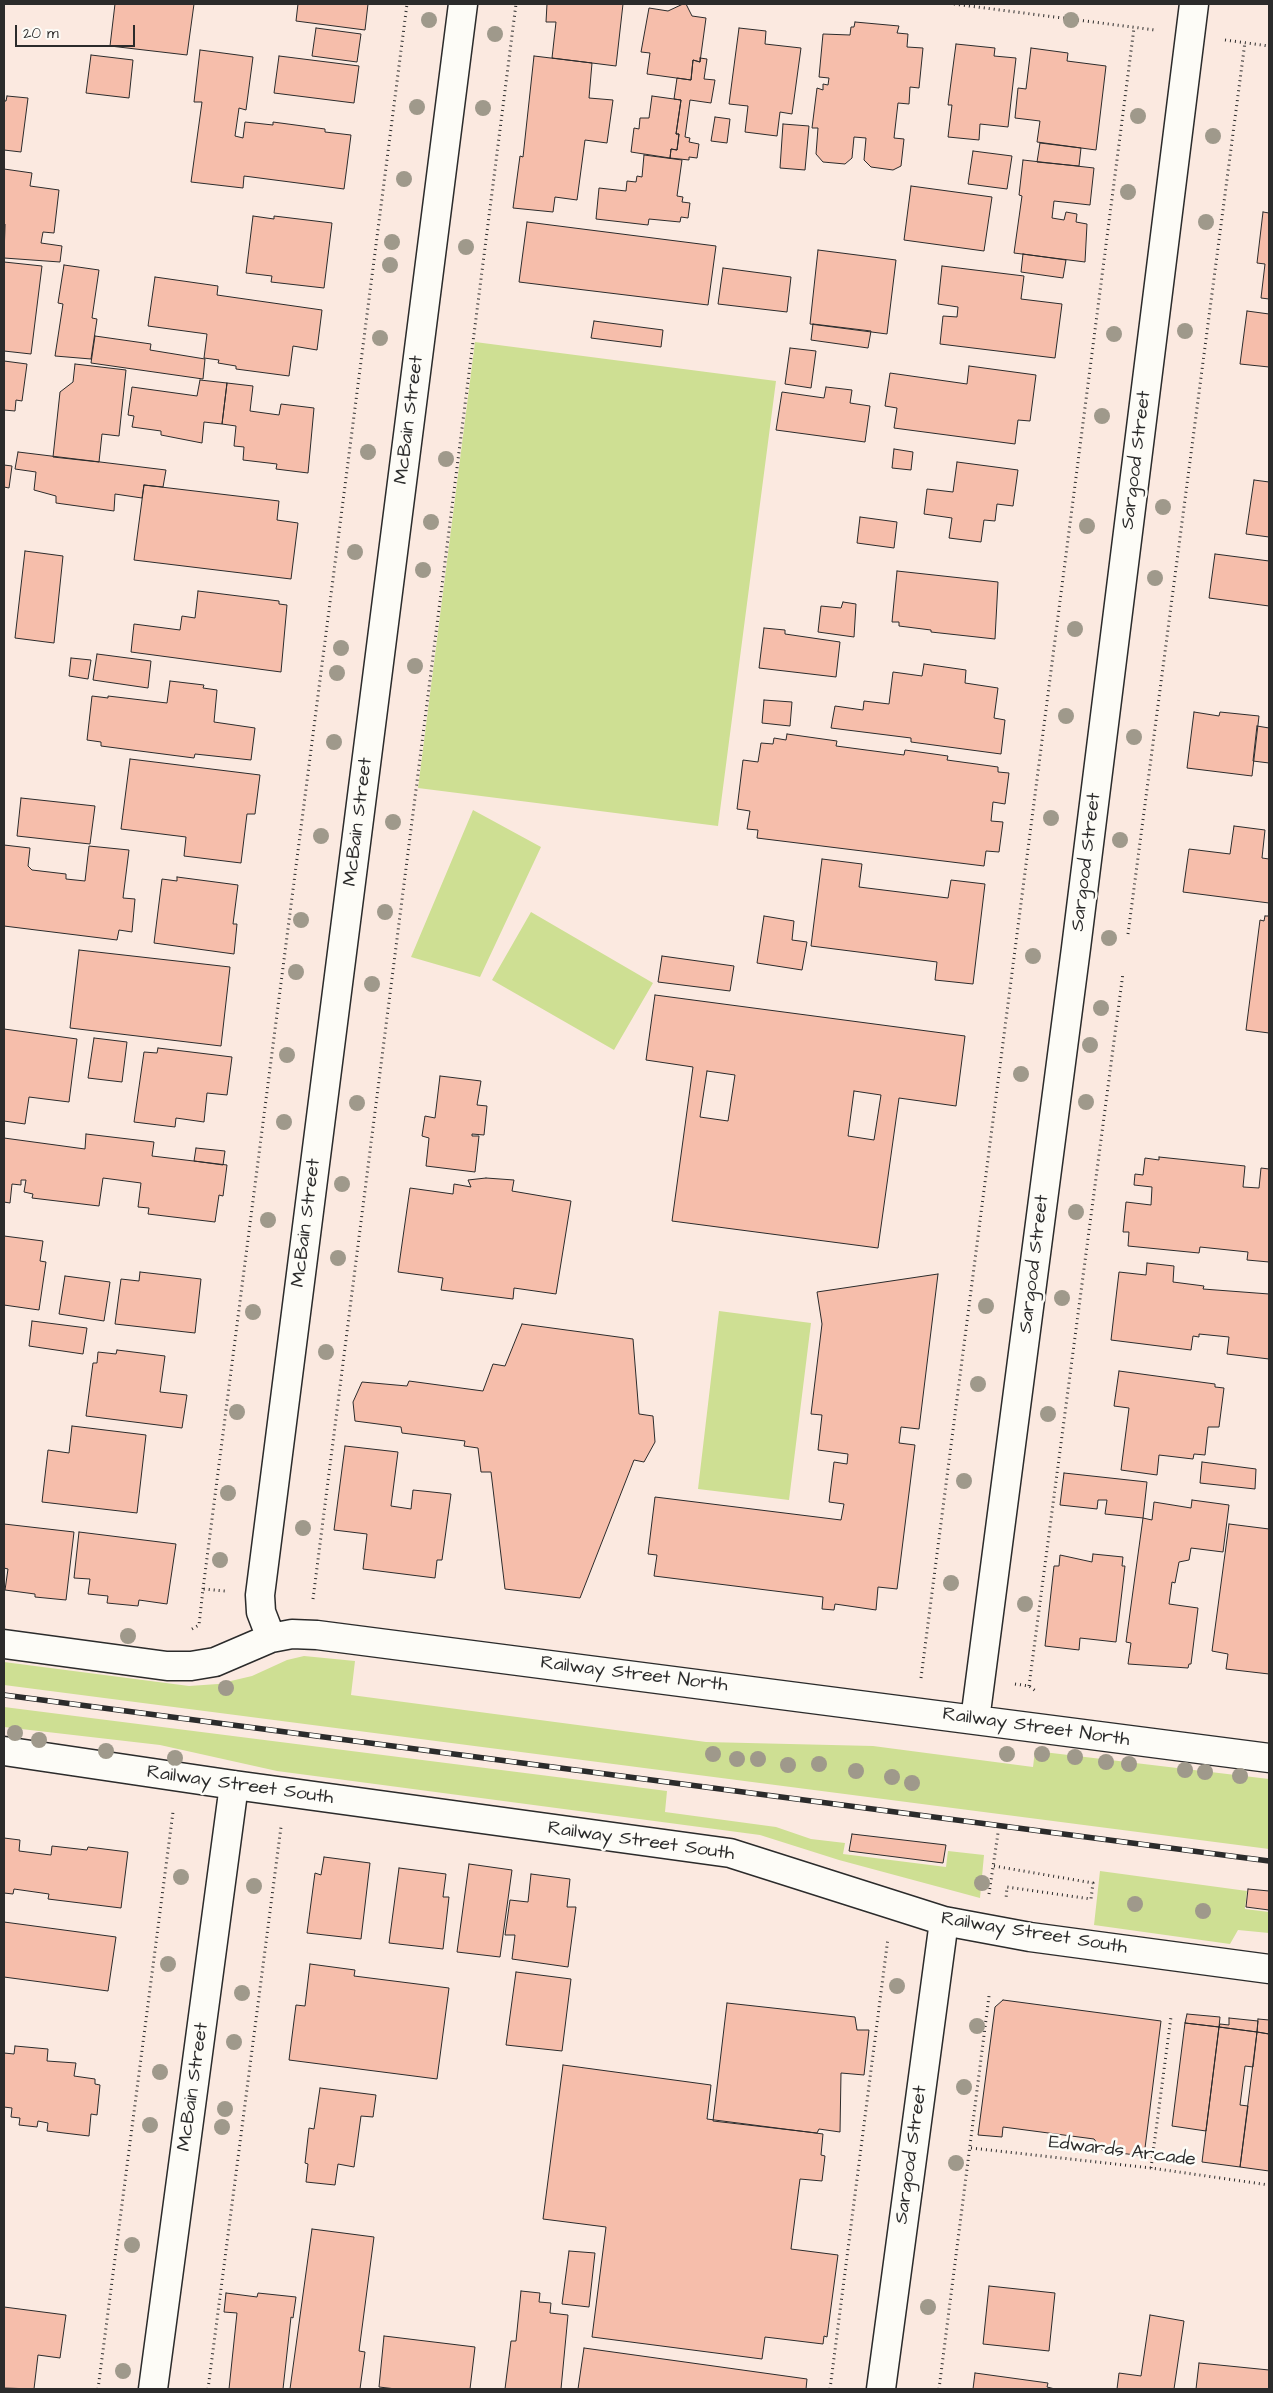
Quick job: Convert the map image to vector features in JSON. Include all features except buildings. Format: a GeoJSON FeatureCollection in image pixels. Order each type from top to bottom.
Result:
{"type":"FeatureCollection","features":[{"type":"Feature","properties":{"kind":"street","name":"McBain Street"},"geometry":{"type":"LineString","coordinates":[[271,1638],[261,1612],[260,1595],[463,4]]}},
{"type":"Feature","properties":{"kind":"street","name":"Sargood Street"},"geometry":{"type":"LineString","coordinates":[[975,1720],[1076,948],[1194,4]]}},
{"type":"Feature","properties":{"kind":"street","name":"Railway Street North"},"geometry":{"type":"LineString","coordinates":[[4,1644],[167,1666],[191,1666],[215,1662],[271,1638],[292,1634],[317,1635],[1269,1758]]}},
{"type":"Feature","properties":{"kind":"street","name":"Railway Street South"},"geometry":{"type":"LineString","coordinates":[[4,1751],[234,1786],[730,1854],[944,1922],[1030,1937],[1269,1969]]}},
{"type":"Feature","properties":{"kind":"street","name":"McBain Street"},"geometry":{"type":"LineString","coordinates":[[153,2389],[234,1786]]}},
{"type":"Feature","properties":{"kind":"street","name":"Sargood Street"},"geometry":{"type":"LineString","coordinates":[[881,2389],[944,1922]]}},
{"type":"Feature","properties":{"kind":"path"},"geometry":{"type":"LineString","coordinates":[[203,1589],[407,4]]}},
{"type":"Feature","properties":{"kind":"path"},"geometry":{"type":"LineString","coordinates":[[313,1602],[516,4]]}},
{"type":"Feature","properties":{"kind":"path"},"geometry":{"type":"LineString","coordinates":[[954,4],[1269,46]]}},
{"type":"Feature","properties":{"kind":"path"},"geometry":{"type":"LineString","coordinates":[[921,1679],[1134,28]]}},
{"type":"Feature","properties":{"kind":"path"},"geometry":{"type":"LineString","coordinates":[[1128,934],[1245,42]]}},
{"type":"Feature","properties":{"kind":"path"},"geometry":{"type":"LineString","coordinates":[[1028,1686],[1123,973]]}},
{"type":"Feature","properties":{"kind":"path"},"geometry":{"type":"LineString","coordinates":[[98,2389],[174,1802]]}},
{"type":"Feature","properties":{"kind":"path"},"geometry":{"type":"LineString","coordinates":[[208,2389],[281,1826]]}},
{"type":"Feature","properties":{"kind":"path"},"geometry":{"type":"LineString","coordinates":[[989,1893],[998,1834]]}},
{"type":"Feature","properties":{"kind":"path"},"geometry":{"type":"LineString","coordinates":[[994,1866],[1093,1883],[1091,1899],[1007,1888],[1006,1904]]}},
{"type":"Feature","properties":{"kind":"path"},"geometry":{"type":"LineString","coordinates":[[830,2389],[889,1933]]}},
{"type":"Feature","properties":{"kind":"path"},"geometry":{"type":"LineString","coordinates":[[939,2389],[972,2148],[989,1996]]}},
{"type":"Feature","properties":{"kind":"path"},"geometry":{"type":"LineString","coordinates":[[1151,2168],[1171,2018]]}},
{"type":"Feature","properties":{"kind":"path","name":"Edwards Arcade"},"geometry":{"type":"LineString","coordinates":[[972,2148],[1151,2168],[1269,2185]]}},
{"type":"Feature","properties":{"kind":"green space"},"geometry":{"type":"Polygon","coordinates":[[[475,342],[776,381],[718,826],[418,788],[475,342]]]}},
{"type":"Feature","properties":{"kind":"green space"},"geometry":{"type":"Polygon","coordinates":[[[473,810],[541,847],[480,977],[411,957],[473,810]]]}},
{"type":"Feature","properties":{"kind":"green space"},"geometry":{"type":"Polygon","coordinates":[[[531,912],[653,983],[614,1050],[492,980],[531,912]]]}},
{"type":"Feature","properties":{"kind":"green space"},"geometry":{"type":"Polygon","coordinates":[[[719,1311],[811,1323],[789,1500],[698,1489],[719,1311]]]}},
{"type":"Feature","properties":{"kind":"green space"},"geometry":{"type":"Polygon","coordinates":[[[304,1656],[355,1661],[351,1695],[706,1742],[873,1746],[1033,1767],[1035,1751],[1269,1779],[1269,1849],[4,1685],[4,1662],[189,1686],[218,1684],[252,1676],[287,1660],[304,1656]]]}},
{"type":"Feature","properties":{"kind":"green space"},"geometry":{"type":"Polygon","coordinates":[[[4,1707],[667,1791],[665,1812],[776,1827],[811,1839],[845,1843],[843,1854],[946,1867],[948,1851],[984,1855],[980,1898],[839,1860],[760,1835],[277,1771],[160,1745],[4,1727],[4,1707]]]}},
{"type":"Feature","properties":{"kind":"green space"},"geometry":{"type":"Polygon","coordinates":[[[1100,1871],[1247,1891],[1245,1909],[1269,1912],[1269,1933],[1238,1930],[1230,1944],[1094,1925],[1100,1871]]]}},
{"type":"Feature","properties":{"kind":"railway"},"geometry":{"type":"LineString","coordinates":[[4,1695],[1269,1861]]}}]}
